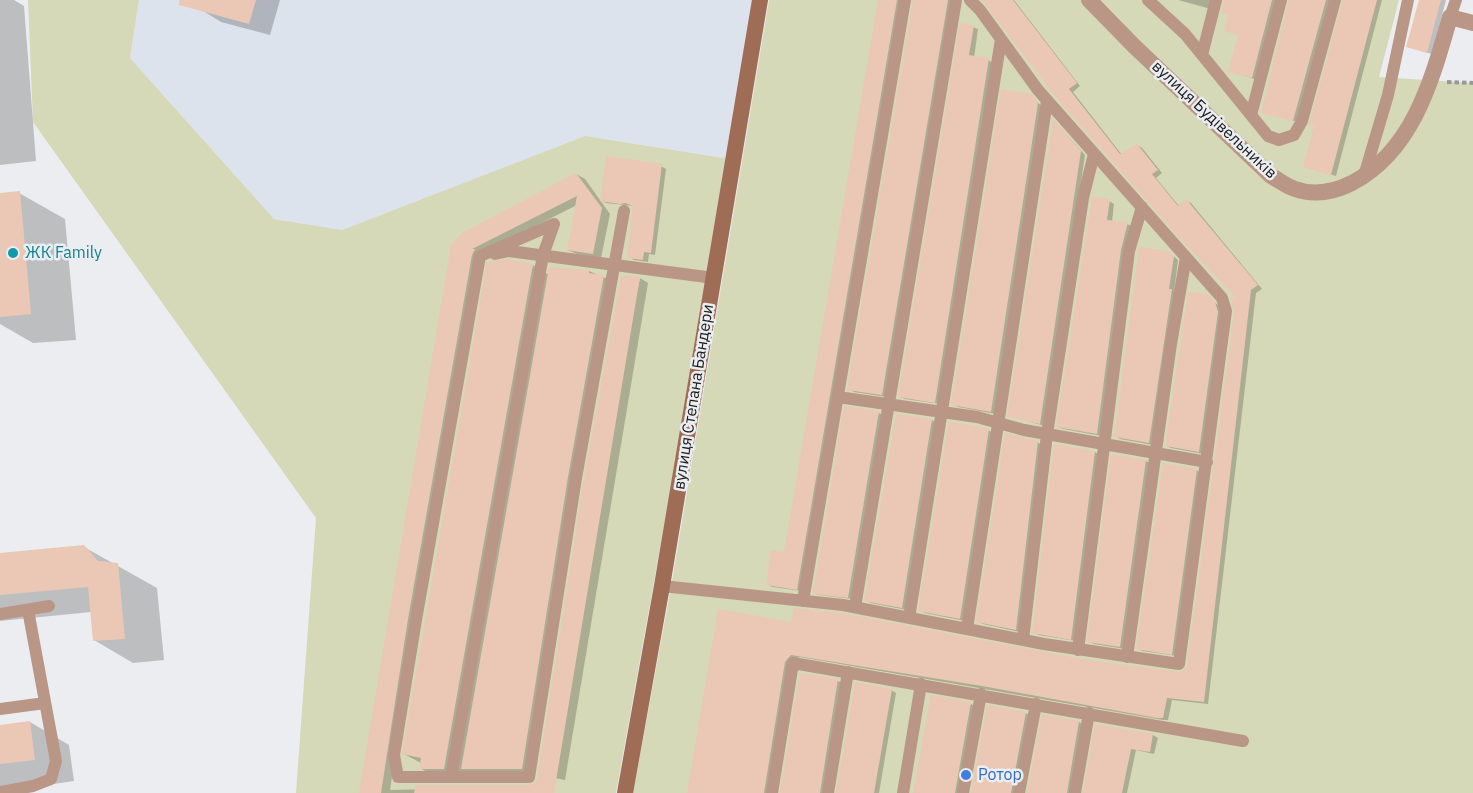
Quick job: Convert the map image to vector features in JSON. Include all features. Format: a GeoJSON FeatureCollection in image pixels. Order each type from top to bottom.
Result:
{"type":"FeatureCollection","features":[{"type":"Feature","properties":{"kind":"main road","name":"вулиця Степана Бандери"},"geometry":{"type":"LineString","coordinates":[[625,793],[760,0]]}},
{"type":"Feature","properties":{"kind":"street","name":"вулиця Будівельників"},"geometry":{"type":"LineString","coordinates":[[1089,0],[1271,176],[1294,189],[1318,194],[1341,189],[1364,176],[1381,163],[1397,144],[1409,127],[1431,81],[1450,18]]}},
{"type":"Feature","properties":{"kind":"street"},"geometry":{"type":"LineString","coordinates":[[1450,18],[1473,23]]}},
{"type":"Feature","properties":{"kind":"lane"},"geometry":{"type":"LineString","coordinates":[[804,601],[906,0]]}},
{"type":"Feature","properties":{"kind":"lane"},"geometry":{"type":"LineString","coordinates":[[855,608],[956,0]]}},
{"type":"Feature","properties":{"kind":"lane"},"geometry":{"type":"LineString","coordinates":[[662,585],[855,608],[1078,650],[1179,664],[1226,311],[1222,298],[1047,101],[980,10],[970,0]]}},
{"type":"Feature","properties":{"kind":"lane"},"geometry":{"type":"LineString","coordinates":[[1202,55],[1216,0]]}},
{"type":"Feature","properties":{"kind":"lane"},"geometry":{"type":"LineString","coordinates":[[1251,115],[1281,0]]}},
{"type":"Feature","properties":{"kind":"lane"},"geometry":{"type":"LineString","coordinates":[[1155,3],[1185,34],[1268,136],[1279,140],[1294,135],[1302,122],[1335,0]]}},
{"type":"Feature","properties":{"kind":"lane"},"geometry":{"type":"LineString","coordinates":[[1364,176],[1378,132],[1408,0]]}},
{"type":"Feature","properties":{"kind":"lane"},"geometry":{"type":"LineString","coordinates":[[1450,18],[1456,0]]}},
{"type":"Feature","properties":{"kind":"lane"},"geometry":{"type":"LineString","coordinates":[[909,618],[1001,39]]}},
{"type":"Feature","properties":{"kind":"lane"},"geometry":{"type":"LineString","coordinates":[[967,629],[1047,101]]}},
{"type":"Feature","properties":{"kind":"lane"},"geometry":{"type":"LineString","coordinates":[[1378,132],[1385,141],[1397,144]]}},
{"type":"Feature","properties":{"kind":"lane"},"geometry":{"type":"LineString","coordinates":[[1023,640],[1047,434],[1083,198],[1094,154]]}},
{"type":"Feature","properties":{"kind":"lane"},"geometry":{"type":"LineString","coordinates":[[1078,650],[1129,250],[1142,207]]}},
{"type":"Feature","properties":{"kind":"lane"},"geometry":{"type":"LineString","coordinates":[[480,256],[394,755],[398,777],[530,777],[576,478],[624,211]]}},
{"type":"Feature","properties":{"kind":"lane"},"geometry":{"type":"LineString","coordinates":[[451,777],[543,255],[554,224],[480,256]]}},
{"type":"Feature","properties":{"kind":"lane"},"geometry":{"type":"LineString","coordinates":[[480,256],[510,251],[714,278]]}},
{"type":"Feature","properties":{"kind":"lane"},"geometry":{"type":"LineString","coordinates":[[1127,657],[1171,344],[1186,257]]}},
{"type":"Feature","properties":{"kind":"lane"},"geometry":{"type":"LineString","coordinates":[[838,397],[977,417],[1047,434],[1207,462]]}},
{"type":"Feature","properties":{"kind":"lane"},"geometry":{"type":"LineString","coordinates":[[0,614],[49,606]]}},
{"type":"Feature","properties":{"kind":"lane"},"geometry":{"type":"LineString","coordinates":[[0,792],[33,786],[51,779],[56,761],[28,610]]}},
{"type":"Feature","properties":{"kind":"lane"},"geometry":{"type":"LineString","coordinates":[[772,793],[793,663],[1244,741]]}},
{"type":"Feature","properties":{"kind":"lane"},"geometry":{"type":"LineString","coordinates":[[828,793],[848,672]]}},
{"type":"Feature","properties":{"kind":"lane"},"geometry":{"type":"LineString","coordinates":[[903,793],[921,684]]}},
{"type":"Feature","properties":{"kind":"lane"},"geometry":{"type":"LineString","coordinates":[[963,793],[981,694]]}},
{"type":"Feature","properties":{"kind":"lane"},"geometry":{"type":"LineString","coordinates":[[0,709],[45,703]]}},
{"type":"Feature","properties":{"kind":"lane"},"geometry":{"type":"LineString","coordinates":[[1019,793],[1036,704]]}},
{"type":"Feature","properties":{"kind":"lane"},"geometry":{"type":"LineString","coordinates":[[1075,793],[1089,713]]}},
{"type":"Feature","properties":{"kind":"path"},"geometry":{"type":"LineString","coordinates":[[1431,81],[1473,83]]}},
{"type":"Feature","properties":{"kind":"shaded area"},"geometry":{"type":"Polygon","coordinates":[[[139,0],[755,0],[730,159],[585,136],[342,230],[274,219],[130,58],[139,0]]]}},
{"type":"Feature","properties":{"kind":"green space"},"geometry":{"type":"Polygon","coordinates":[[[28,0],[139,0],[130,58],[274,219],[342,230],[585,136],[730,159],[616,793],[296,793],[316,518],[33,122],[28,0]]]}},
{"type":"Feature","properties":{"kind":"green space"},"geometry":{"type":"Polygon","coordinates":[[[769,0],[1399,0],[1379,77],[1473,83],[1473,793],[633,793],[671,587],[769,0]]]}},
{"type":"Feature","properties":{"kind":"building"},"geometry":{"type":"Polygon","coordinates":[[[179,0],[256,0],[249,24],[179,5],[179,0]]]}},
{"type":"Feature","properties":{"kind":"building"},"geometry":{"type":"Polygon","coordinates":[[[878,0],[897,0],[797,590],[766,585],[771,550],[784,552],[878,0]]]}},
{"type":"Feature","properties":{"kind":"building"},"geometry":{"type":"Polygon","coordinates":[[[913,0],[948,0],[882,395],[847,390],[913,0]]]}},
{"type":"Feature","properties":{"kind":"building"},"geometry":{"type":"Polygon","coordinates":[[[982,0],[1013,0],[1077,83],[1069,89],[1120,154],[1137,144],[1158,170],[1152,174],[1178,206],[1186,199],[1258,285],[1251,290],[1204,702],[1167,698],[1163,718],[1157,718],[982,686],[791,655],[785,662],[764,793],[687,793],[718,609],[791,622],[794,608],[842,613],[1076,658],[1178,672],[1183,671],[1187,666],[1234,312],[1230,297],[1236,298],[1176,234],[1054,95],[982,0]]]}},
{"type":"Feature","properties":{"kind":"building"},"geometry":{"type":"Polygon","coordinates":[[[1224,0],[1272,0],[1252,78],[1228,72],[1238,35],[1224,31],[1228,15],[1221,13],[1224,0]]]}},
{"type":"Feature","properties":{"kind":"building"},"geometry":{"type":"Polygon","coordinates":[[[1289,0],[1326,0],[1293,121],[1261,113],[1289,0]]]}},
{"type":"Feature","properties":{"kind":"building"},"geometry":{"type":"Polygon","coordinates":[[[1343,0],[1377,0],[1331,175],[1303,167],[1314,126],[1309,125],[1343,0]]]}},
{"type":"Feature","properties":{"kind":"building"},"geometry":{"type":"Polygon","coordinates":[[[1419,0],[1441,0],[1427,53],[1406,47],[1419,0]]]}},
{"type":"Feature","properties":{"kind":"building"},"geometry":{"type":"Polygon","coordinates":[[[960,23],[974,25],[969,55],[989,58],[935,403],[898,397],[960,23]]]}},
{"type":"Feature","properties":{"kind":"building"},"geometry":{"type":"Polygon","coordinates":[[[1001,89],[1031,94],[1038,103],[991,412],[951,405],[1001,89]]]}},
{"type":"Feature","properties":{"kind":"building"},"geometry":{"type":"Polygon","coordinates":[[[1053,119],[1081,151],[1040,424],[1007,417],[1053,119]]]}},
{"type":"Feature","properties":{"kind":"building"},"geometry":{"type":"Polygon","coordinates":[[[606,156],[662,164],[651,253],[644,252],[643,260],[627,258],[633,206],[600,201],[606,156]]]}},
{"type":"Feature","properties":{"kind":"building"},"geometry":{"type":"Polygon","coordinates":[[[576,173],[602,208],[593,254],[567,250],[577,196],[472,249],[475,249],[472,255],[408,619],[381,793],[359,793],[451,245],[462,233],[576,173]]]}},
{"type":"Feature","properties":{"kind":"building","name":"ЖК Family"},"geometry":{"type":"Polygon","coordinates":[[[20,191],[31,314],[0,317],[0,193],[20,191]]]}},
{"type":"Feature","properties":{"kind":"building"},"geometry":{"type":"Polygon","coordinates":[[[1092,197],[1110,199],[1107,220],[1128,222],[1121,250],[1097,434],[1056,427],[1092,197]]]}},
{"type":"Feature","properties":{"kind":"building"},"geometry":{"type":"Polygon","coordinates":[[[1139,247],[1169,251],[1174,256],[1169,289],[1172,289],[1149,443],[1114,437],[1139,247]]]}},
{"type":"Feature","properties":{"kind":"building"},"geometry":{"type":"Polygon","coordinates":[[[509,259],[533,264],[444,769],[419,769],[421,758],[402,754],[487,262],[509,259]]]}},
{"type":"Feature","properties":{"kind":"building"},"geometry":{"type":"Polygon","coordinates":[[[549,267],[589,270],[589,273],[604,275],[568,477],[522,769],[461,769],[549,267]]]}},
{"type":"Feature","properties":{"kind":"building"},"geometry":{"type":"Polygon","coordinates":[[[621,276],[640,277],[554,793],[414,793],[416,785],[529,785],[537,779],[584,479],[621,276]]]}},
{"type":"Feature","properties":{"kind":"building"},"geometry":{"type":"Polygon","coordinates":[[[1188,292],[1208,294],[1215,302],[1218,312],[1199,452],[1165,446],[1188,292]]]}},
{"type":"Feature","properties":{"kind":"building"},"geometry":{"type":"Polygon","coordinates":[[[844,406],[879,411],[848,598],[813,594],[844,406]]]}},
{"type":"Feature","properties":{"kind":"building"},"geometry":{"type":"Polygon","coordinates":[[[896,414],[932,419],[902,608],[864,601],[896,414]]]}},
{"type":"Feature","properties":{"kind":"building"},"geometry":{"type":"Polygon","coordinates":[[[949,421],[989,429],[960,619],[918,611],[949,421]]]}},
{"type":"Feature","properties":{"kind":"building"},"geometry":{"type":"Polygon","coordinates":[[[1005,433],[1038,441],[1016,630],[976,622],[1005,433]]]}},
{"type":"Feature","properties":{"kind":"building"},"geometry":{"type":"Polygon","coordinates":[[[1054,444],[1095,451],[1071,640],[1032,633],[1054,444]]]}},
{"type":"Feature","properties":{"kind":"building"},"geometry":{"type":"Polygon","coordinates":[[[1111,454],[1146,460],[1120,647],[1087,642],[1111,454]]]}},
{"type":"Feature","properties":{"kind":"building"},"geometry":{"type":"Polygon","coordinates":[[[1163,463],[1197,469],[1172,655],[1136,649],[1163,463]]]}},
{"type":"Feature","properties":{"kind":"building"},"geometry":{"type":"Polygon","coordinates":[[[84,545],[98,561],[118,563],[125,639],[93,641],[88,587],[0,595],[0,553],[84,545]]]}},
{"type":"Feature","properties":{"kind":"building"},"geometry":{"type":"Polygon","coordinates":[[[800,673],[838,679],[820,793],[780,793],[800,673]]]}},
{"type":"Feature","properties":{"kind":"building"},"geometry":{"type":"Polygon","coordinates":[[[855,682],[892,689],[874,793],[836,793],[855,682]]]}},
{"type":"Feature","properties":{"kind":"building"},"geometry":{"type":"Polygon","coordinates":[[[931,695],[971,702],[955,793],[913,793],[931,695]]]}},
{"type":"Feature","properties":{"kind":"building"},"geometry":{"type":"Polygon","coordinates":[[[987,705],[1026,712],[1011,793],[971,793],[987,705]]]}},
{"type":"Feature","properties":{"kind":"building"},"geometry":{"type":"Polygon","coordinates":[[[1042,715],[1079,721],[1067,793],[1027,793],[1042,715]]]}},
{"type":"Feature","properties":{"kind":"building"},"geometry":{"type":"Polygon","coordinates":[[[30,721],[35,760],[0,764],[0,725],[30,721]]]}},
{"type":"Feature","properties":{"kind":"building"},"geometry":{"type":"Polygon","coordinates":[[[1095,724],[1153,734],[1150,752],[1131,749],[1122,793],[1083,793],[1095,724]]]}},
{"type":"Feature","properties":{"kind":"place","name":"ЖК Family"},"geometry":{"type":"Point","coordinates":[13,253]}},
{"type":"Feature","properties":{"kind":"place","name":"Ротор"},"geometry":{"type":"Point","coordinates":[966,775]}}]}
